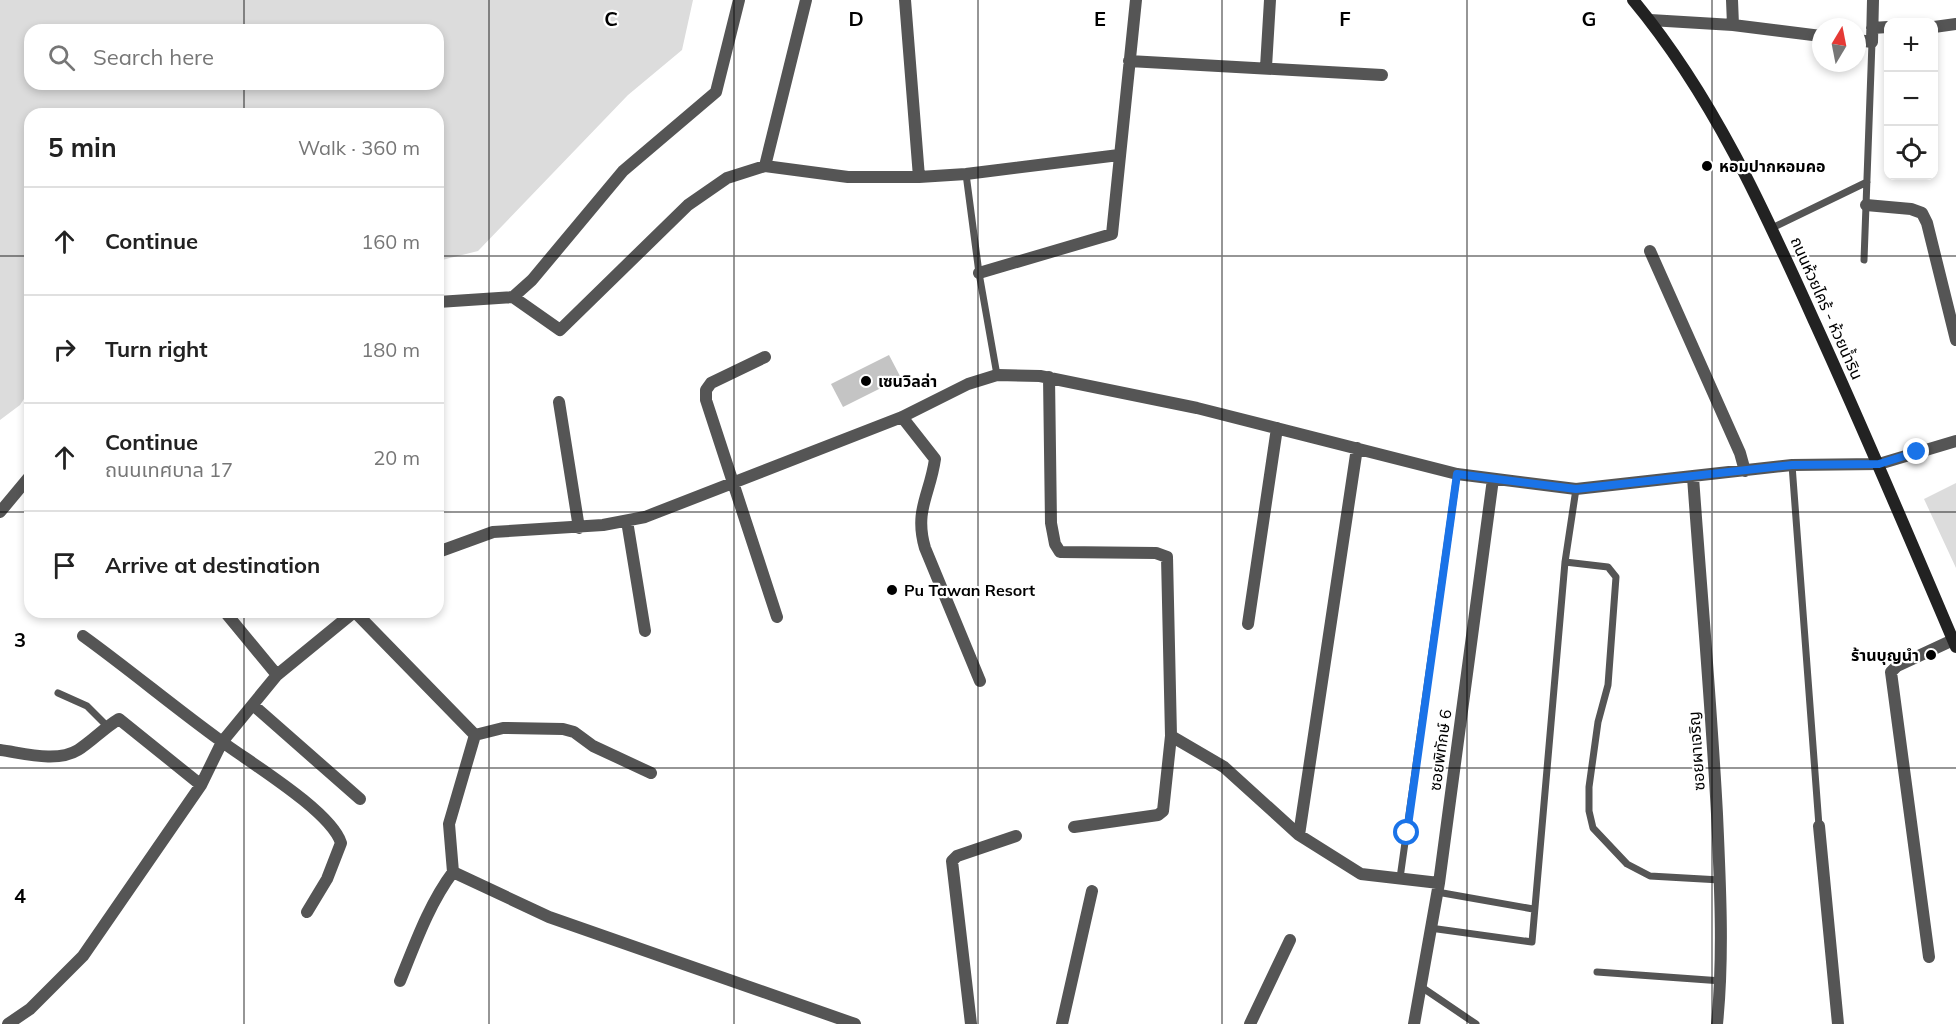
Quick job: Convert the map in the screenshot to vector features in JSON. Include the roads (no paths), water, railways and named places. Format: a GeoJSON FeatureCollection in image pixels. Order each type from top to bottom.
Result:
{"type":"FeatureCollection","features":[{"type":"Feature","properties":{"kind":"main road","name":"ถนนห้วยไคร้ - ห้วยน้ำริน"},"geometry":{"type":"LineString","coordinates":[[1633,0],[1650,20],[1702,94],[1772,228],[1879,464],[1954,644]]}},
{"type":"Feature","properties":{"kind":"street"},"geometry":{"type":"LineString","coordinates":[[444,302],[513,297],[532,280],[623,171],[716,92],[739,0]]}},
{"type":"Feature","properties":{"kind":"street"},"geometry":{"type":"LineString","coordinates":[[765,166],[806,0]]}},
{"type":"Feature","properties":{"kind":"street"},"geometry":{"type":"LineString","coordinates":[[904,0],[919,177]]}},
{"type":"Feature","properties":{"kind":"street"},"geometry":{"type":"LineString","coordinates":[[979,273],[1112,234],[1136,0]]}},
{"type":"Feature","properties":{"kind":"street"},"geometry":{"type":"LineString","coordinates":[[1266,67],[1270,0]]}},
{"type":"Feature","properties":{"kind":"street"},"geometry":{"type":"LineString","coordinates":[[1732,0],[1734,25]]}},
{"type":"Feature","properties":{"kind":"street"},"geometry":{"type":"LineString","coordinates":[[1866,41],[1872,42],[1873,0]]}},
{"type":"Feature","properties":{"kind":"street"},"geometry":{"type":"LineString","coordinates":[[1650,20],[1734,25],[1812,35]]}},
{"type":"Feature","properties":{"kind":"street"},"geometry":{"type":"LineString","coordinates":[[1938,26],[1956,24]]}},
{"type":"Feature","properties":{"kind":"street"},"geometry":{"type":"LineString","coordinates":[[1872,28],[1884,27]]}},
{"type":"Feature","properties":{"kind":"street"},"geometry":{"type":"LineString","coordinates":[[1128,61],[1382,75]]}},
{"type":"Feature","properties":{"kind":"street"},"geometry":{"type":"LineString","coordinates":[[513,297],[560,330],[688,205],[727,178],[765,166],[848,177],[919,177],[966,174],[1119,154]]}},
{"type":"Feature","properties":{"kind":"street"},"geometry":{"type":"LineString","coordinates":[[1866,205],[1911,209],[1922,213],[1927,223],[1956,340]]}},
{"type":"Feature","properties":{"kind":"street"},"geometry":{"type":"LineString","coordinates":[[1650,251],[1740,453],[1745,471]]}},
{"type":"Feature","properties":{"kind":"street"},"geometry":{"type":"LineString","coordinates":[[765,357],[711,382],[706,390],[706,400],[731,484],[777,617]]}},
{"type":"Feature","properties":{"kind":"street"},"geometry":{"type":"LineString","coordinates":[[444,550],[493,532],[579,528],[645,517],[902,417],[968,384],[997,375],[1049,377],[1277,428],[1457,474],[1576,489],[1792,465],[1879,464],[1956,441]]}},
{"type":"Feature","properties":{"kind":"street"},"geometry":{"type":"LineString","coordinates":[[1049,377],[1051,523],[1055,544],[1060,552],[1156,553],[1167,557],[1171,736],[1163,811],[1158,815],[1074,827]]}},
{"type":"Feature","properties":{"kind":"street"},"geometry":{"type":"LineString","coordinates":[[559,402],[579,528]]}},
{"type":"Feature","properties":{"kind":"street"},"geometry":{"type":"LineString","coordinates":[[902,417],[934,459],[920,511],[919,528],[980,681]]}},
{"type":"Feature","properties":{"kind":"street"},"geometry":{"type":"LineString","coordinates":[[1248,624],[1277,428]]}},
{"type":"Feature","properties":{"kind":"street"},"geometry":{"type":"LineString","coordinates":[[1299,835],[1357,448]]}},
{"type":"Feature","properties":{"kind":"street","name":"ซอยผาเจริญ"},"geometry":{"type":"LineString","coordinates":[[1693,477],[1720,880],[1722,981],[1718,1024]]}},
{"type":"Feature","properties":{"kind":"street","name":"ซอยพิทักษ์ 6"},"geometry":{"type":"LineString","coordinates":[[1414,1024],[1438,887],[1493,479]]}},
{"type":"Feature","properties":{"kind":"street"},"geometry":{"type":"LineString","coordinates":[[0,512],[24,483]]}},
{"type":"Feature","properties":{"kind":"street"},"geometry":{"type":"LineString","coordinates":[[627,521],[645,631]]}},
{"type":"Feature","properties":{"kind":"street"},"geometry":{"type":"LineString","coordinates":[[230,618],[277,675]]}},
{"type":"Feature","properties":{"kind":"street"},"geometry":{"type":"LineString","coordinates":[[8,1024],[30,1009],[83,956],[201,785],[222,742],[277,675],[348,618]]}},
{"type":"Feature","properties":{"kind":"street"},"geometry":{"type":"LineString","coordinates":[[361,618],[475,735]]}},
{"type":"Feature","properties":{"kind":"street"},"geometry":{"type":"LineString","coordinates":[[83,636],[222,742],[262,767],[339,836],[341,843],[338,857],[307,912]]}},
{"type":"Feature","properties":{"kind":"street"},"geometry":{"type":"LineString","coordinates":[[1929,957],[1891,672],[1897,666],[1954,644]]}},
{"type":"Feature","properties":{"kind":"street"},"geometry":{"type":"LineString","coordinates":[[253,705],[360,799]]}},
{"type":"Feature","properties":{"kind":"street"},"geometry":{"type":"LineString","coordinates":[[0,750],[47,756],[66,755],[78,749],[119,718],[201,785]]}},
{"type":"Feature","properties":{"kind":"street"},"geometry":{"type":"LineString","coordinates":[[475,735],[503,728],[563,729],[574,732],[593,746],[651,773]]}},
{"type":"Feature","properties":{"kind":"street"},"geometry":{"type":"LineString","coordinates":[[400,981],[418,936],[453,872],[449,824],[475,735]]}},
{"type":"Feature","properties":{"kind":"street"},"geometry":{"type":"LineString","coordinates":[[1171,736],[1224,767],[1299,835],[1361,874],[1400,878],[1438,887]]}},
{"type":"Feature","properties":{"kind":"street"},"geometry":{"type":"LineString","coordinates":[[1819,826],[1838,1024]]}},
{"type":"Feature","properties":{"kind":"street"},"geometry":{"type":"LineString","coordinates":[[970,1024],[952,861],[957,856],[1016,836]]}},
{"type":"Feature","properties":{"kind":"street"},"geometry":{"type":"LineString","coordinates":[[453,872],[549,917],[855,1024]]}},
{"type":"Feature","properties":{"kind":"street"},"geometry":{"type":"LineString","coordinates":[[1062,1024],[1092,891]]}},
{"type":"Feature","properties":{"kind":"street"},"geometry":{"type":"LineString","coordinates":[[1250,1024],[1290,940]]}},
{"type":"Feature","properties":{"kind":"lane"},"geometry":{"type":"LineString","coordinates":[[1864,261],[1872,42]]}},
{"type":"Feature","properties":{"kind":"lane"},"geometry":{"type":"LineString","coordinates":[[966,174],[979,273],[997,375]]}},
{"type":"Feature","properties":{"kind":"lane"},"geometry":{"type":"LineString","coordinates":[[1772,228],[1867,182]]}},
{"type":"Feature","properties":{"kind":"lane"},"geometry":{"type":"LineString","coordinates":[[1792,465],[1819,826]]}},
{"type":"Feature","properties":{"kind":"lane"},"geometry":{"type":"LineString","coordinates":[[1400,878],[1457,474]]}},
{"type":"Feature","properties":{"kind":"lane"},"geometry":{"type":"LineString","coordinates":[[1430,928],[1532,942],[1533,909],[1565,562],[1576,489]]}},
{"type":"Feature","properties":{"kind":"lane"},"geometry":{"type":"LineString","coordinates":[[1565,562],[1608,567],[1616,577],[1608,685],[1599,722],[1589,787],[1589,811],[1593,828],[1627,864],[1650,876],[1720,880]]}},
{"type":"Feature","properties":{"kind":"lane"},"geometry":{"type":"LineString","coordinates":[[58,693],[87,706],[107,726]]}},
{"type":"Feature","properties":{"kind":"lane"},"geometry":{"type":"LineString","coordinates":[[1438,887],[1533,909]]}},
{"type":"Feature","properties":{"kind":"lane"},"geometry":{"type":"LineString","coordinates":[[1597,972],[1722,981]]}},
{"type":"Feature","properties":{"kind":"lane"},"geometry":{"type":"LineString","coordinates":[[1420,986],[1476,1024]]}},
{"type":"Feature","properties":{"kind":"place","name":"หอมปากหอมคอ"},"geometry":{"type":"Point","coordinates":[1707,166]}},
{"type":"Feature","properties":{"kind":"place","name":"เซนวิลล่า"},"geometry":{"type":"Point","coordinates":[866,381]}},
{"type":"Feature","properties":{"kind":"place","name":"Pu Tawan Resort"},"geometry":{"type":"Point","coordinates":[892,590]}},
{"type":"Feature","properties":{"kind":"place","name":"ร้านบุญนำ"},"geometry":{"type":"Point","coordinates":[1931,655]}}]}
